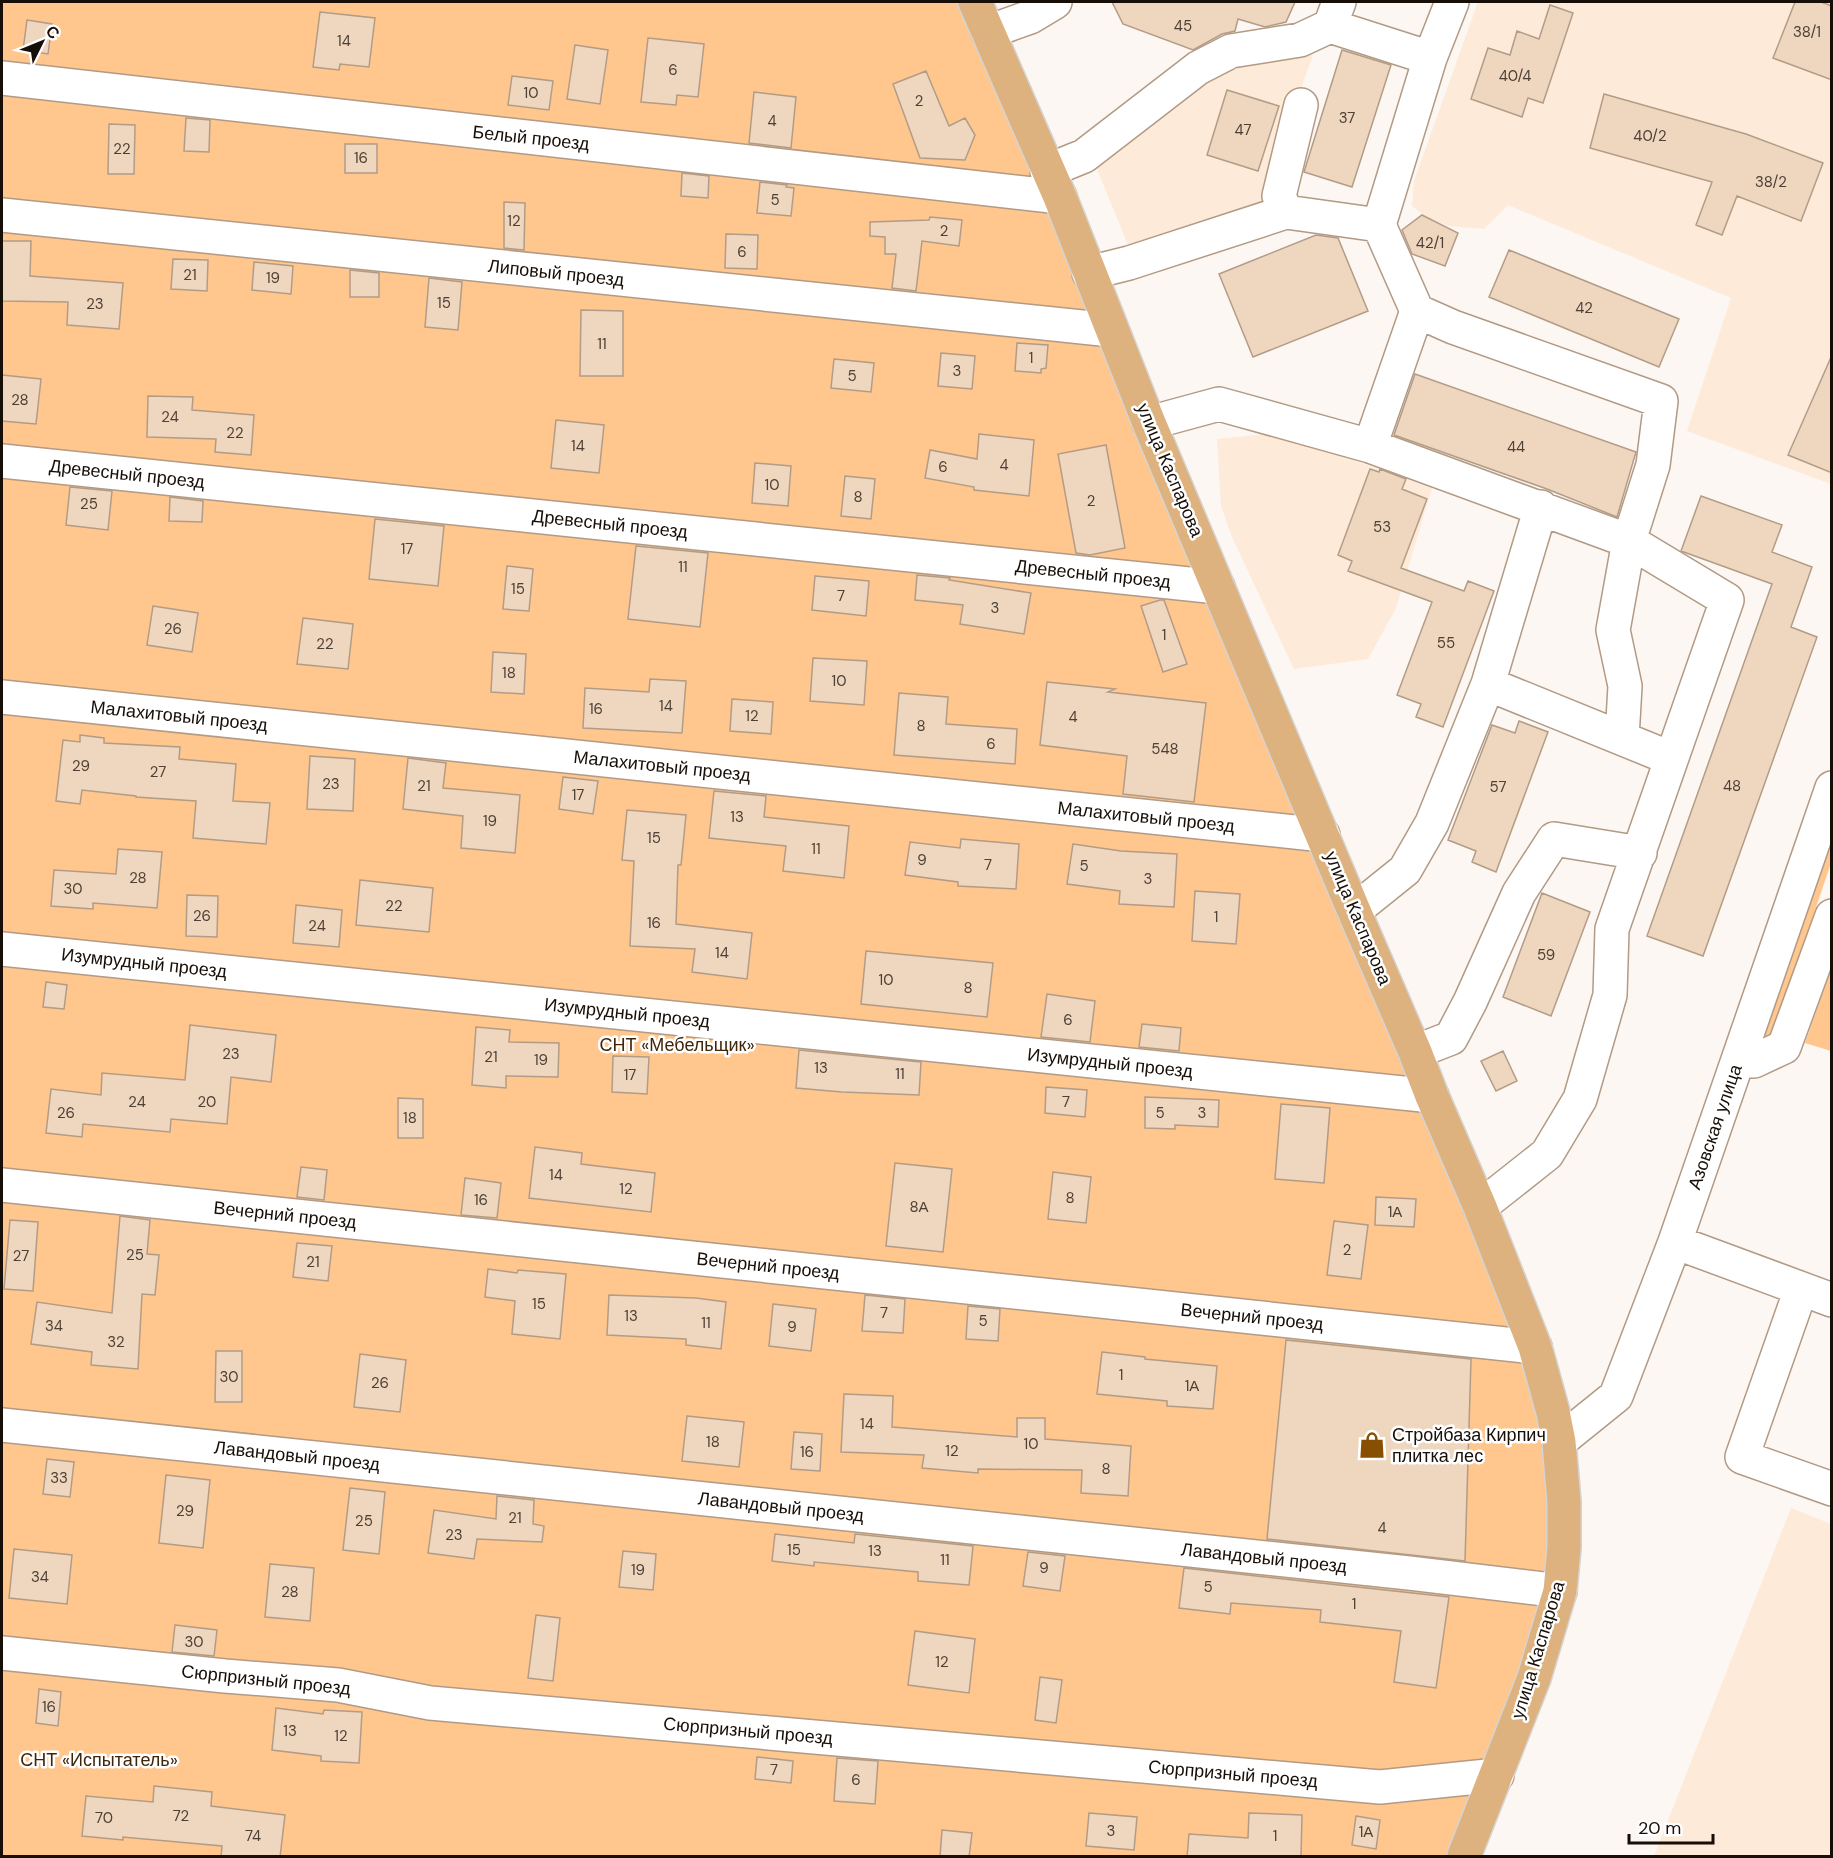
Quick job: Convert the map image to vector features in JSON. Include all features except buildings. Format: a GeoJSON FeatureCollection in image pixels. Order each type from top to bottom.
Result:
{"type":"FeatureCollection","features":[{"type":"Feature","properties":{"kind":"main road","name":"улица Каспарова"},"geometry":{"type":"LineString","coordinates":[[975,2],[1054,184],[1149,423],[1480,1207],[1535,1347],[1560,1442],[1564,1548],[1560,1591],[1534,1678],[1464,1857]]}},
{"type":"Feature","properties":{"kind":"street"},"geometry":{"type":"LineString","coordinates":[[988,32],[1030,17],[1055,2]]}},
{"type":"Feature","properties":{"kind":"street"},"geometry":{"type":"LineString","coordinates":[[1452,2],[1430,58],[1379,225],[1417,311],[1453,327],[1661,401],[1653,465],[1629,541],[1613,630],[1625,686],[1622,738]]}},
{"type":"Feature","properties":{"kind":"street"},"geometry":{"type":"LineString","coordinates":[[1054,184],[1084,156],[1198,68],[1231,51],[1300,40],[1334,14],[1430,58]]}},
{"type":"Feature","properties":{"kind":"street","name":"Белый проезд"},"geometry":{"type":"LineString","coordinates":[[2,78],[1054,184]]}},
{"type":"Feature","properties":{"kind":"street"},"geometry":{"type":"LineString","coordinates":[[1286,212],[1279,196],[1301,105]]}},
{"type":"Feature","properties":{"kind":"street"},"geometry":{"type":"LineString","coordinates":[[1089,273],[1129,263],[1286,212],[1379,225]]}},
{"type":"Feature","properties":{"kind":"street","name":"Липовый проезд"},"geometry":{"type":"LineString","coordinates":[[2,216],[1111,330]]}},
{"type":"Feature","properties":{"kind":"street"},"geometry":{"type":"LineString","coordinates":[[1370,446],[1417,311]]}},
{"type":"Feature","properties":{"kind":"street"},"geometry":{"type":"LineString","coordinates":[[1149,423],[1219,404],[1370,446],[1629,541],[1727,600],[1612,929],[1610,996],[1580,1099],[1546,1154],[1480,1207]]}},
{"type":"Feature","properties":{"kind":"street","name":"Древесный проезд"},"geometry":{"type":"LineString","coordinates":[[2,461],[1218,587]]}},
{"type":"Feature","properties":{"kind":"street"},"geometry":{"type":"LineString","coordinates":[[1354,911],[1405,870],[1432,823],[1488,684],[1541,507]]}},
{"type":"Feature","properties":{"kind":"street"},"geometry":{"type":"LineString","coordinates":[[1488,684],[1670,758]]}},
{"type":"Feature","properties":{"kind":"street","name":"Малахитовый проезд"},"geometry":{"type":"LineString","coordinates":[[2,697],[1323,835]]}},
{"type":"Feature","properties":{"kind":"street","name":"Азовская улица"},"geometry":{"type":"LineString","coordinates":[[1560,1442],[1616,1396],[1675,1242],[1831,790]]}},
{"type":"Feature","properties":{"kind":"street"},"geometry":{"type":"LineString","coordinates":[[1415,1052],[1451,1038],[1470,1002],[1519,893],[1554,839],[1640,853]]}},
{"type":"Feature","properties":{"kind":"street"},"geometry":{"type":"LineString","coordinates":[[1738,1059],[1754,1061],[1784,1047],[1832,916]]}},
{"type":"Feature","properties":{"kind":"street","name":"Изумрудный проезд"},"geometry":{"type":"LineString","coordinates":[[2,949],[1432,1096]]}},
{"type":"Feature","properties":{"kind":"street","name":"Вечерний проезд"},"geometry":{"type":"LineString","coordinates":[[2,1185],[1535,1347]]}},
{"type":"Feature","properties":{"kind":"street"},"geometry":{"type":"LineString","coordinates":[[1675,1242],[1832,1300]]}},
{"type":"Feature","properties":{"kind":"street"},"geometry":{"type":"LineString","coordinates":[[1801,1289],[1742,1457],[1832,1489]]}},
{"type":"Feature","properties":{"kind":"street","name":"Лавандовый проезд"},"geometry":{"type":"LineString","coordinates":[[2,1425],[1409,1573],[1560,1591]]}},
{"type":"Feature","properties":{"kind":"street","name":"Сюрпризный проезд"},"geometry":{"type":"LineString","coordinates":[[2,1653],[225,1676],[339,1685],[430,1703],[1380,1787],[1497,1775]]}},
{"type":"Feature","properties":{"kind":"shaded area"},"geometry":{"type":"Polygon","coordinates":[[[1478,2],[1831,2],[1831,484],[1687,431],[1731,298],[1508,205],[1484,229],[1448,226],[1425,216],[1412,206],[1414,181],[1478,2]]]}},
{"type":"Feature","properties":{"kind":"shaded area"},"geometry":{"type":"Polygon","coordinates":[[[1271,53],[1313,55],[1260,202],[1130,250],[1095,164],[1204,74],[1271,53]]]}},
{"type":"Feature","properties":{"kind":"shaded area"},"geometry":{"type":"Polygon","coordinates":[[[1276,433],[1432,488],[1396,608],[1368,659],[1294,669],[1232,537],[1221,506],[1217,439],[1276,433]]]}},
{"type":"Feature","properties":{"kind":"shaded area"},"geometry":{"type":"Polygon","coordinates":[[[1791,1508],[1831,1524],[1831,1856],[1654,1856],[1791,1508]]]}},
{"type":"Feature","properties":{"kind":"green space","name":"СНТ «Мебельщик»"},"geometry":{"type":"Polygon","coordinates":[[[2,2],[975,2],[1535,1347],[1564,1548],[1464,1856],[2,1856],[2,2]]]}},
{"type":"Feature","properties":{"kind":"green space"},"geometry":{"type":"Polygon","coordinates":[[[1831,828],[1831,863],[1769,1046],[1759,1042],[1831,828]]]}},
{"type":"Feature","properties":{"kind":"green space"},"geometry":{"type":"Polygon","coordinates":[[[1831,968],[1831,1051],[1805,1043],[1831,968]]]}},
{"type":"Feature","properties":{"kind":"place","name":"Стройбаза Кирпич плитка лес"},"geometry":{"type":"Point","coordinates":[1372,1445]}},
{"type":"Feature","properties":{"kind":"park label","name":"СНТ «Испытатель»"},"geometry":{"type":"Point","coordinates":[99,1760]}}]}
